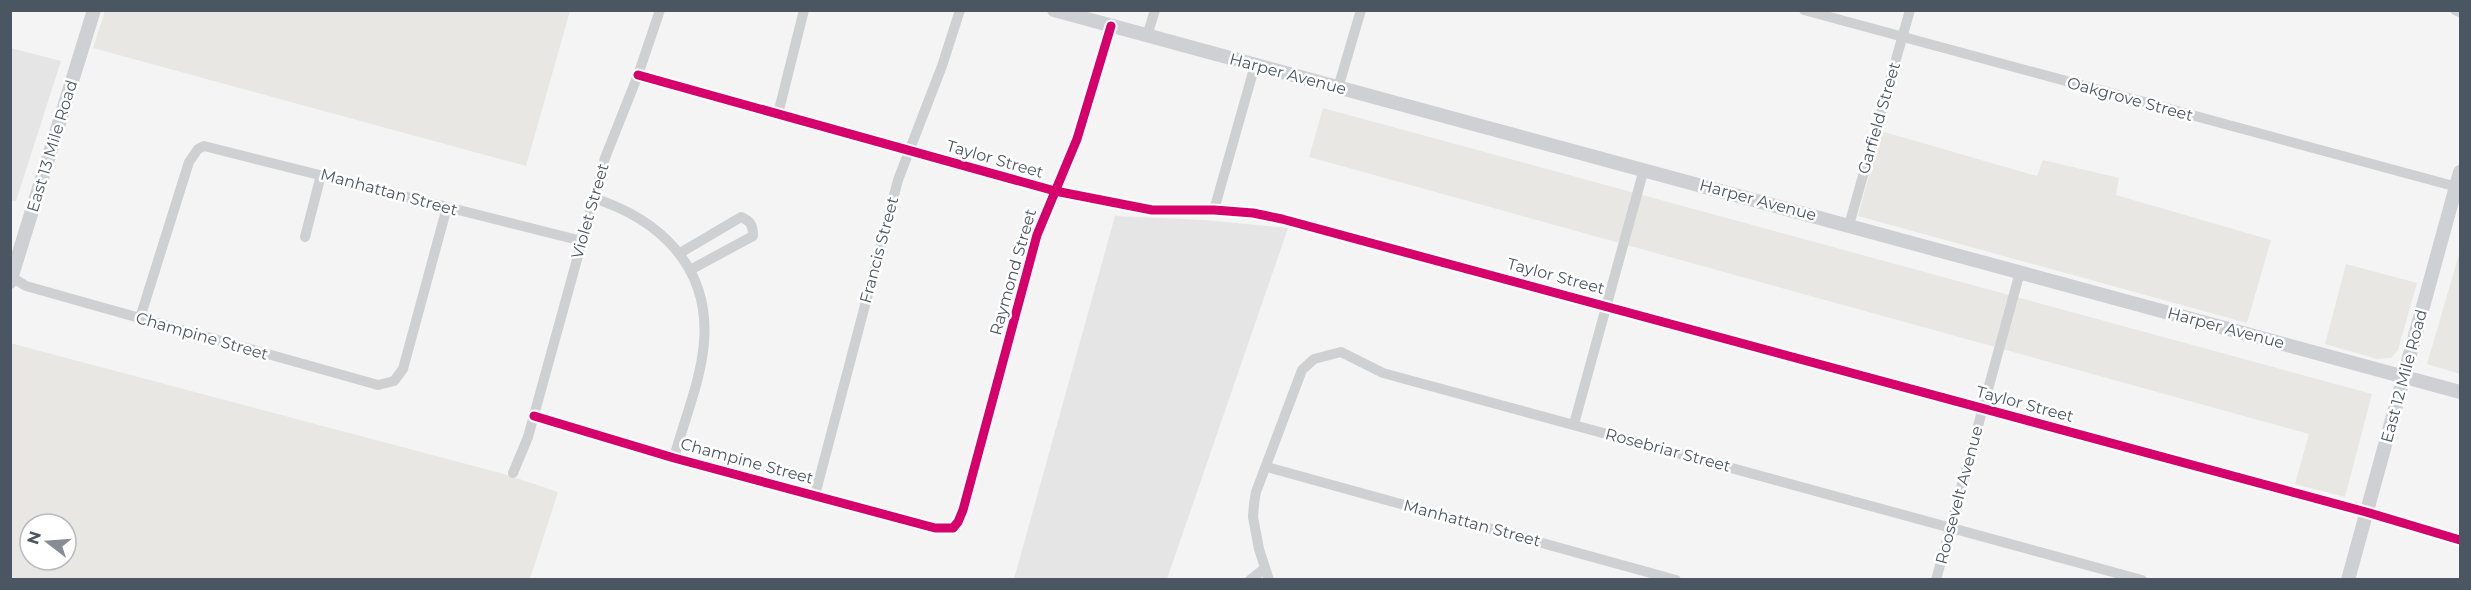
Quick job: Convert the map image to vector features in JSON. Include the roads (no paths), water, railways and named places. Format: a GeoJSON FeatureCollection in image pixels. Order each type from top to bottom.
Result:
{"type":"FeatureCollection","features":[{"type":"Feature","properties":{"kind":"main road","name":"Harper Avenue"},"geometry":{"type":"LineString","coordinates":[[1054,10],[2460,392]]}},
{"type":"Feature","properties":{"kind":"main road","name":"East 13 Mile Road"},"geometry":{"type":"LineString","coordinates":[[11,278],[94,11]]}},
{"type":"Feature","properties":{"kind":"main road","name":"East 12 Mile Road"},"geometry":{"type":"LineString","coordinates":[[2348,579],[2460,172]]}},
{"type":"Feature","properties":{"kind":"street","name":"Violet Street"},"geometry":{"type":"LineString","coordinates":[[513,472],[526,444],[593,198],[616,127],[638,75],[660,10]]}},
{"type":"Feature","properties":{"kind":"street"},"geometry":{"type":"LineString","coordinates":[[778,114],[804,10]]}},
{"type":"Feature","properties":{"kind":"street","name":"Francis Street"},"geometry":{"type":"LineString","coordinates":[[815,495],[889,213],[908,150],[930,99],[960,10]]}},
{"type":"Feature","properties":{"kind":"street"},"geometry":{"type":"LineString","coordinates":[[1147,36],[1155,10]]}},
{"type":"Feature","properties":{"kind":"street"},"geometry":{"type":"LineString","coordinates":[[1338,88],[1361,10]]}},
{"type":"Feature","properties":{"kind":"street","name":"Oakgrove Street"},"geometry":{"type":"LineString","coordinates":[[1804,10],[2457,187]]}},
{"type":"Feature","properties":{"kind":"street","name":"Garfield Street"},"geometry":{"type":"LineString","coordinates":[[1849,225],[1910,10]]}},
{"type":"Feature","properties":{"kind":"street"},"geometry":{"type":"LineString","coordinates":[[2456,10],[2460,12]]}},
{"type":"Feature","properties":{"kind":"street","name":"Raymond Street"},"geometry":{"type":"LineString","coordinates":[[953,528],[963,510],[1037,234],[1077,139],[1111,26]]}},
{"type":"Feature","properties":{"kind":"street"},"geometry":{"type":"LineString","coordinates":[[1215,210],[1255,65]]}},
{"type":"Feature","properties":{"kind":"street","name":"Taylor Street"},"geometry":{"type":"LineString","coordinates":[[638,75],[1054,191],[1152,210],[1215,210],[1254,213],[1282,219],[2366,512],[2460,540]]}},
{"type":"Feature","properties":{"kind":"street","name":"Manhattan Street"},"geometry":{"type":"LineString","coordinates":[[140,318],[189,162],[198,149],[212,147],[582,241]]}},
{"type":"Feature","properties":{"kind":"street"},"geometry":{"type":"LineString","coordinates":[[1574,424],[1644,170]]}},
{"type":"Feature","properties":{"kind":"street"},"geometry":{"type":"LineString","coordinates":[[305,237],[321,175]]}},
{"type":"Feature","properties":{"kind":"street"},"geometry":{"type":"LineString","coordinates":[[593,198],[612,204],[640,218],[657,230],[680,253],[690,270],[700,299],[704,320],[704,343],[699,372],[674,458]]}},
{"type":"Feature","properties":{"kind":"street","name":"Champine Street"},"geometry":{"type":"LineString","coordinates":[[11,278],[26,286],[373,385],[387,384],[394,381],[403,369],[447,207]]}},
{"type":"Feature","properties":{"kind":"street"},"geometry":{"type":"LineString","coordinates":[[680,253],[741,217],[748,220],[753,228],[753,236],[690,270]]}},
{"type":"Feature","properties":{"kind":"street","name":"Roosevelt Avenue"},"geometry":{"type":"LineString","coordinates":[[1936,579],[2020,272]]}},
{"type":"Feature","properties":{"kind":"street","name":"Rosebriar Street"},"geometry":{"type":"LineString","coordinates":[[1267,467],[1302,370],[1314,359],[1332,353],[1347,354],[1383,373],[2142,579]]}},
{"type":"Feature","properties":{"kind":"street","name":"Champine Street"},"geometry":{"type":"LineString","coordinates":[[534,416],[674,458],[935,528],[953,528]]}},
{"type":"Feature","properties":{"kind":"street"},"geometry":{"type":"LineString","coordinates":[[1250,579],[1267,574],[1253,517],[1256,492],[1267,467]]}},
{"type":"Feature","properties":{"kind":"street","name":"Manhattan Street"},"geometry":{"type":"LineString","coordinates":[[1267,467],[1676,579]]}}]}
